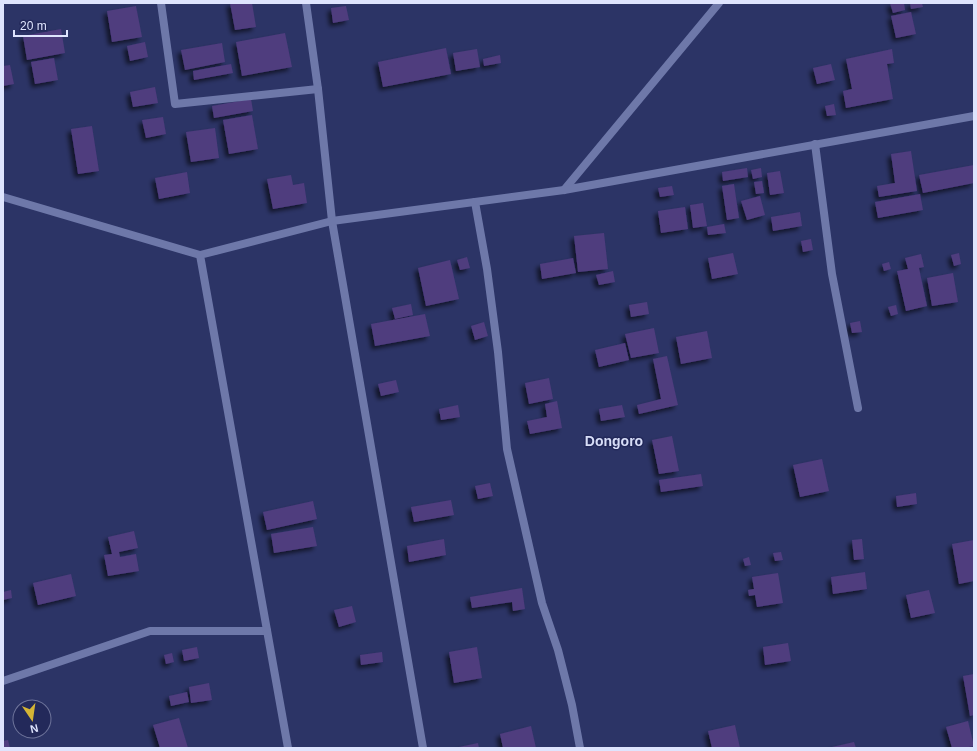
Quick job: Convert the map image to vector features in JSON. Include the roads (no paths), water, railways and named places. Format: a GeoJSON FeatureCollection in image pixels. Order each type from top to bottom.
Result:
{"type":"FeatureCollection","features":[{"type":"Feature","properties":{"kind":"street"},"geometry":{"type":"LineString","coordinates":[[161,3],[175,104],[318,89]]}},
{"type":"Feature","properties":{"kind":"street"},"geometry":{"type":"LineString","coordinates":[[306,3],[318,89],[332,221],[423,748]]}},
{"type":"Feature","properties":{"kind":"street"},"geometry":{"type":"LineString","coordinates":[[564,190],[719,3]]}},
{"type":"Feature","properties":{"kind":"street"},"geometry":{"type":"LineString","coordinates":[[3,197],[200,255],[332,221],[564,190],[974,116]]}},
{"type":"Feature","properties":{"kind":"street"},"geometry":{"type":"LineString","coordinates":[[815,144],[832,274],[858,408]]}},
{"type":"Feature","properties":{"kind":"street"},"geometry":{"type":"LineString","coordinates":[[474,202],[487,269],[498,352],[507,449],[542,603],[558,650],[572,704],[580,748]]}},
{"type":"Feature","properties":{"kind":"street"},"geometry":{"type":"LineString","coordinates":[[200,255],[288,748]]}},
{"type":"Feature","properties":{"kind":"street"},"geometry":{"type":"LineString","coordinates":[[3,681],[150,631],[267,631]]}},
{"type":"Feature","properties":{"kind":"district","name":"Dongoro"},"geometry":{"type":"Point","coordinates":[614,441]}}]}
